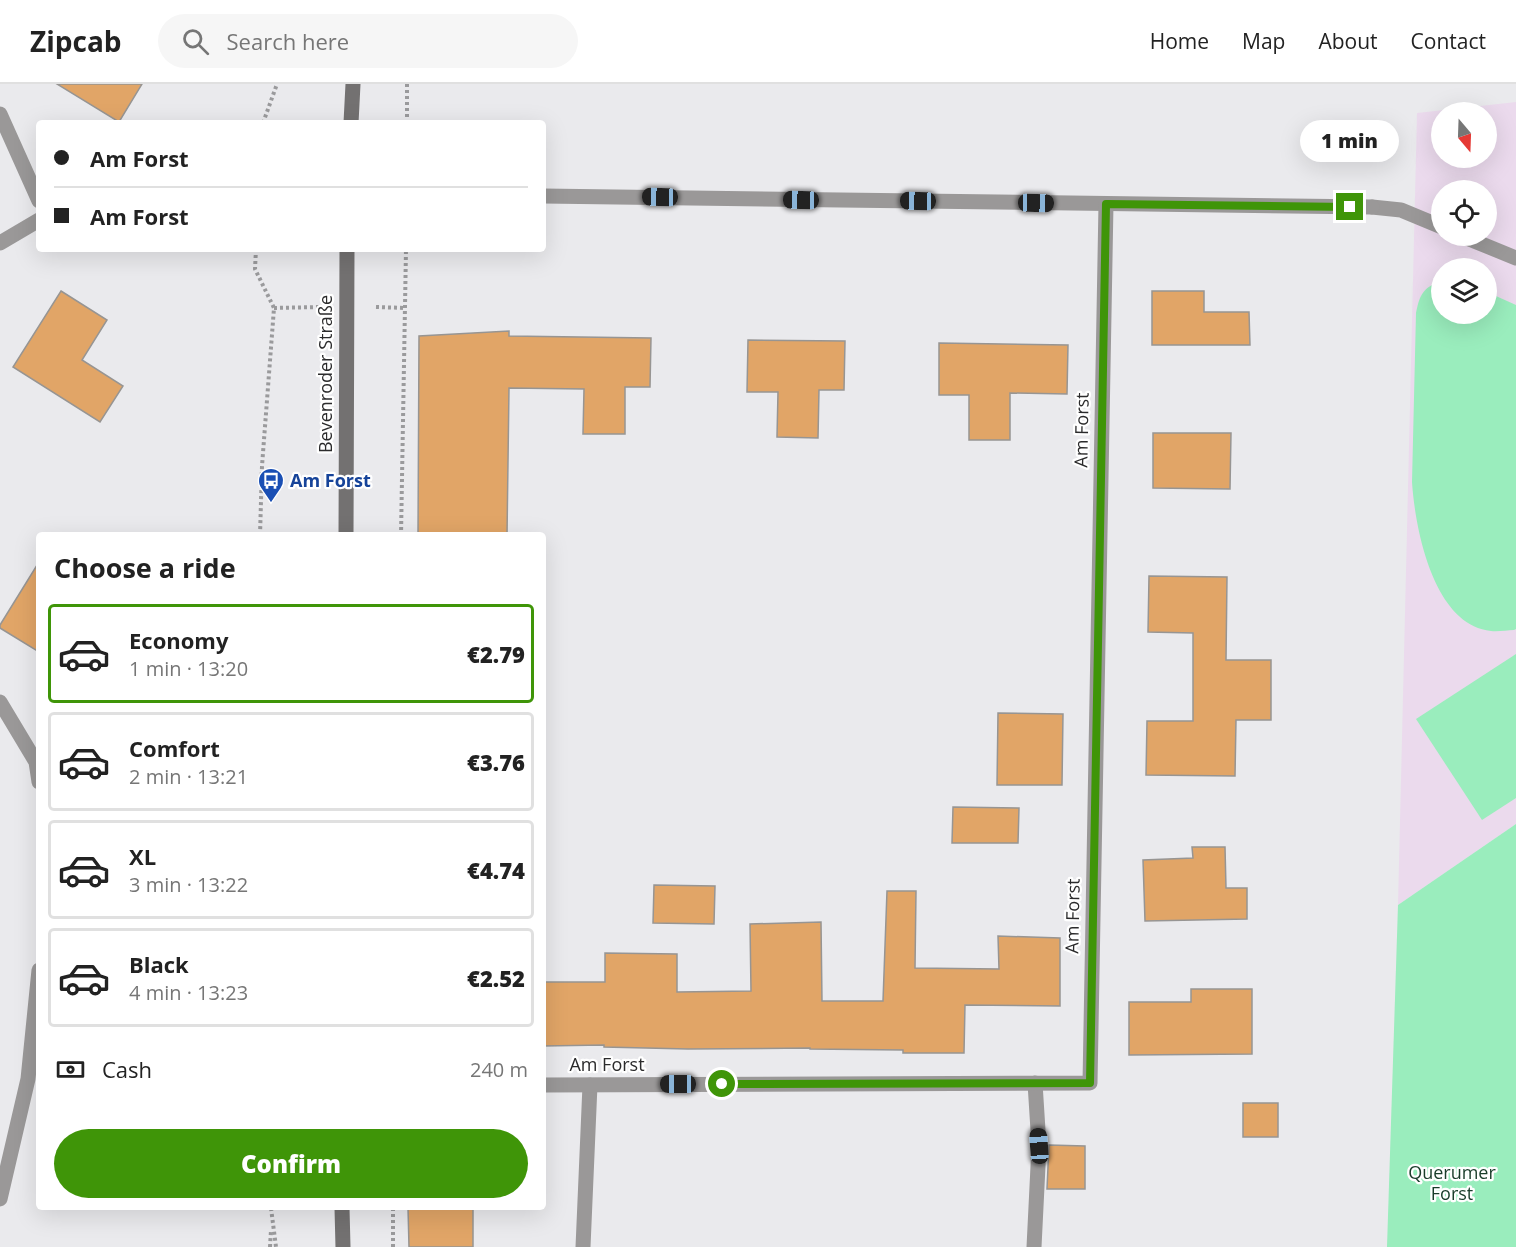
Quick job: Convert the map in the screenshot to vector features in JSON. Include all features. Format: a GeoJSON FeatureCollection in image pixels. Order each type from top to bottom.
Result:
{"type":"FeatureCollection","features":[{"type":"Feature","properties":{"kind":"main road"},"geometry":{"type":"LineString","coordinates":[[351,120],[353,84]]}},
{"type":"Feature","properties":{"kind":"main road","name":"Bevenroder Straße"},"geometry":{"type":"LineString","coordinates":[[346,252],[346,532]]}},
{"type":"Feature","properties":{"kind":"main road"},"geometry":{"type":"LineString","coordinates":[[342,1210],[343,1247]]}},
{"type":"Feature","properties":{"kind":"street"},"geometry":{"type":"LineString","coordinates":[[0,114],[36,194]]}},
{"type":"Feature","properties":{"kind":"street"},"geometry":{"type":"LineString","coordinates":[[546,196],[1372,207],[1401,210],[1431,222]]}},
{"type":"Feature","properties":{"kind":"street","name":"Am Forst"},"geometry":{"type":"LineString","coordinates":[[546,1085],[1090,1083],[1106,204]]}},
{"type":"Feature","properties":{"kind":"street"},"geometry":{"type":"LineString","coordinates":[[0,243],[36,222]]}},
{"type":"Feature","properties":{"kind":"street"},"geometry":{"type":"LineString","coordinates":[[1487,246],[1516,258]]}},
{"type":"Feature","properties":{"kind":"street"},"geometry":{"type":"LineString","coordinates":[[0,702],[36,762]]}},
{"type":"Feature","properties":{"kind":"street"},"geometry":{"type":"LineString","coordinates":[[0,1199],[28,1079],[36,1000]]}},
{"type":"Feature","properties":{"kind":"street"},"geometry":{"type":"LineString","coordinates":[[1034,1247],[1039,1146],[1035,1083]]}},
{"type":"Feature","properties":{"kind":"street"},"geometry":{"type":"LineString","coordinates":[[583,1247],[590,1085]]}},
{"type":"Feature","properties":{"kind":"path"},"geometry":{"type":"LineString","coordinates":[[264,120],[277,84]]}},
{"type":"Feature","properties":{"kind":"path"},"geometry":{"type":"LineString","coordinates":[[407,84],[407,120]]}},
{"type":"Feature","properties":{"kind":"path"},"geometry":{"type":"LineString","coordinates":[[256,252],[255,269],[274,308],[262,466],[260,532]]}},
{"type":"Feature","properties":{"kind":"path"},"geometry":{"type":"LineString","coordinates":[[401,532],[406,252]]}},
{"type":"Feature","properties":{"kind":"path"},"geometry":{"type":"LineString","coordinates":[[271,1210],[276,1247]]}},
{"type":"Feature","properties":{"kind":"path"},"geometry":{"type":"LineString","coordinates":[[393,1210],[393,1247]]}},
{"type":"Feature","properties":{"kind":"path"},"geometry":{"type":"LineString","coordinates":[[270,1247],[272,1223]]}},
{"type":"Feature","properties":{"kind":"shaded area"},"geometry":{"type":"Polygon","coordinates":[[[1516,102],[1516,824],[1398,905],[1417,113],[1431,111],[1431,168],[1497,168],[1497,104],[1516,102]]]}},
{"type":"Feature","properties":{"kind":"green space"},"geometry":{"type":"Polygon","coordinates":[[[1430,286],[1431,324],[1497,324],[1497,296],[1516,305],[1516,629],[1514,630],[1491,631],[1471,625],[1455,612],[1441,593],[1431,572],[1417,524],[1412,482],[1416,313],[1423,292],[1430,286]]]}},
{"type":"Feature","properties":{"kind":"green space"},"geometry":{"type":"Polygon","coordinates":[[[1516,654],[1516,798],[1482,820],[1416,719],[1516,654]]]}},
{"type":"Feature","properties":{"kind":"green space","name":"Querumer Forst"},"geometry":{"type":"Polygon","coordinates":[[[1516,824],[1516,1247],[1387,1247],[1398,905],[1516,824]]]}},
{"type":"Feature","properties":{"kind":"building"},"geometry":{"type":"Polygon","coordinates":[[[57,84],[142,84],[120,120],[116,120],[57,84]]]}},
{"type":"Feature","properties":{"kind":"building"},"geometry":{"type":"Polygon","coordinates":[[[61,291],[107,320],[82,360],[123,386],[100,422],[13,367],[61,291]]]}},
{"type":"Feature","properties":{"kind":"building"},"geometry":{"type":"Polygon","coordinates":[[[1152,291],[1204,291],[1204,312],[1249,312],[1250,345],[1152,345],[1152,291]]]}},
{"type":"Feature","properties":{"kind":"building"},"geometry":{"type":"Polygon","coordinates":[[[509,331],[509,336],[651,338],[650,387],[625,387],[625,434],[583,434],[584,389],[509,388],[507,532],[418,532],[419,336],[509,331]]]}},
{"type":"Feature","properties":{"kind":"building"},"geometry":{"type":"Polygon","coordinates":[[[748,340],[845,341],[844,390],[819,390],[818,438],[777,437],[778,392],[747,392],[748,340]]]}},
{"type":"Feature","properties":{"kind":"building"},"geometry":{"type":"Polygon","coordinates":[[[939,343],[1068,345],[1067,394],[1010,393],[1010,440],[969,440],[969,395],[939,395],[939,343]]]}},
{"type":"Feature","properties":{"kind":"building"},"geometry":{"type":"Polygon","coordinates":[[[1153,433],[1231,433],[1230,489],[1153,488],[1153,433]]]}},
{"type":"Feature","properties":{"kind":"building"},"geometry":{"type":"Polygon","coordinates":[[[36,567],[36,650],[0,628],[36,567]]]}},
{"type":"Feature","properties":{"kind":"building"},"geometry":{"type":"Polygon","coordinates":[[[1149,576],[1227,577],[1226,660],[1271,660],[1271,720],[1236,720],[1235,776],[1146,775],[1147,721],[1193,721],[1193,633],[1148,632],[1149,576]]]}},
{"type":"Feature","properties":{"kind":"building"},"geometry":{"type":"Polygon","coordinates":[[[998,713],[1063,714],[1062,785],[997,785],[998,713]]]}},
{"type":"Feature","properties":{"kind":"building"},"geometry":{"type":"Polygon","coordinates":[[[953,807],[1019,808],[1018,843],[952,843],[953,807]]]}},
{"type":"Feature","properties":{"kind":"building"},"geometry":{"type":"Polygon","coordinates":[[[1192,847],[1225,847],[1226,888],[1247,888],[1247,919],[1145,921],[1143,860],[1193,858],[1192,847]]]}},
{"type":"Feature","properties":{"kind":"building"},"geometry":{"type":"Polygon","coordinates":[[[654,885],[715,886],[714,924],[653,923],[654,885]]]}},
{"type":"Feature","properties":{"kind":"building"},"geometry":{"type":"Polygon","coordinates":[[[887,891],[916,891],[915,968],[999,969],[998,936],[1060,938],[1060,1006],[965,1005],[964,1053],[903,1053],[903,1050],[810,1048],[688,1049],[604,1047],[604,1045],[546,1046],[546,982],[605,982],[605,953],[677,954],[677,992],[751,991],[750,924],[821,922],[822,1001],[883,1001],[887,891]]]}},
{"type":"Feature","properties":{"kind":"building"},"geometry":{"type":"Polygon","coordinates":[[[1191,989],[1252,989],[1252,1054],[1129,1055],[1129,1002],[1191,1002],[1191,989]]]}},
{"type":"Feature","properties":{"kind":"building"},"geometry":{"type":"Polygon","coordinates":[[[1243,1103],[1278,1103],[1278,1137],[1243,1137],[1243,1103]]]}},
{"type":"Feature","properties":{"kind":"building"},"geometry":{"type":"Polygon","coordinates":[[[1049,1145],[1085,1146],[1085,1189],[1047,1189],[1049,1145]]]}},
{"type":"Feature","properties":{"kind":"building"},"geometry":{"type":"Polygon","coordinates":[[[408,1210],[473,1210],[473,1247],[409,1247],[408,1210]]]}},
{"type":"Feature","properties":{"kind":"place","name":"Am Forst"},"geometry":{"type":"Point","coordinates":[271,504]}},
{"type":"Feature","properties":{"kind":"route"},"geometry":{"type":"LineString","coordinates":[[722,1084],[1090,1083],[1106,204],[1350,207]]}}]}
